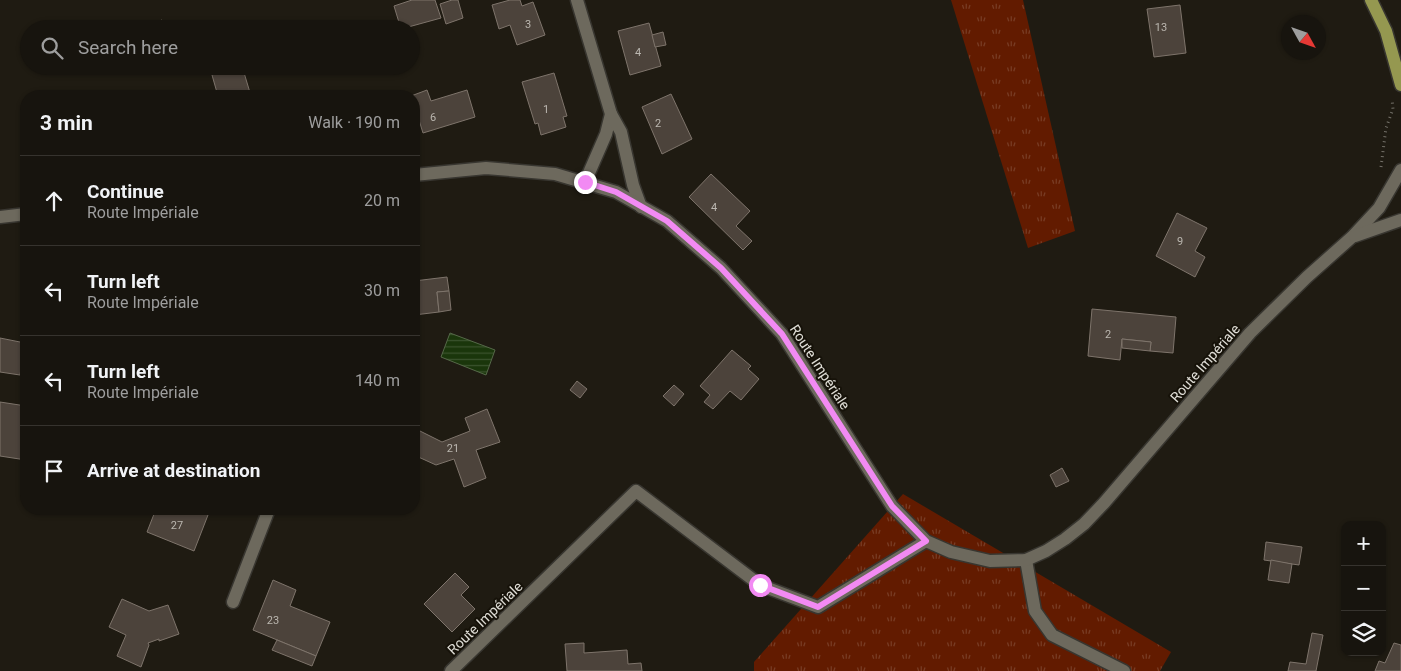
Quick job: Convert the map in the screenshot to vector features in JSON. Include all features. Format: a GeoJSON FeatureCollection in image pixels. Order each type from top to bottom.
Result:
{"type":"FeatureCollection","features":[{"type":"Feature","properties":{"kind":"main road"},"geometry":{"type":"LineString","coordinates":[[1371,0],[1386,31],[1400,79]]}},
{"type":"Feature","properties":{"kind":"street"},"geometry":{"type":"LineString","coordinates":[[576,0],[610,114],[621,132],[633,185],[641,206]]}},
{"type":"Feature","properties":{"kind":"street"},"geometry":{"type":"LineString","coordinates":[[585,182],[606,134],[610,114]]}},
{"type":"Feature","properties":{"kind":"street","name":"Route Impériale"},"geometry":{"type":"LineString","coordinates":[[420,174],[486,168],[555,174],[616,192],[667,221],[721,268],[782,334],[892,506],[926,541],[951,552],[990,560],[1026,560],[1046,551],[1084,524],[1250,333],[1288,294],[1352,237],[1379,208],[1401,170]]}},
{"type":"Feature","properties":{"kind":"street"},"geometry":{"type":"LineString","coordinates":[[0,217],[20,215]]}},
{"type":"Feature","properties":{"kind":"street","name":"Route Impériale"},"geometry":{"type":"LineString","coordinates":[[1352,237],[1401,220]]}},
{"type":"Feature","properties":{"kind":"street","name":"Route Impériale"},"geometry":{"type":"LineString","coordinates":[[452,671],[636,491],[760,585],[818,607],[926,541]]}},
{"type":"Feature","properties":{"kind":"street"},"geometry":{"type":"LineString","coordinates":[[233,602],[267,515]]}},
{"type":"Feature","properties":{"kind":"street"},"geometry":{"type":"LineString","coordinates":[[1026,560],[1035,611],[1052,635],[1124,671]]}},
{"type":"Feature","properties":{"kind":"path"},"geometry":{"type":"LineString","coordinates":[[1380,172],[1386,128],[1393,109],[1389,77],[1400,79]]}},
{"type":"Feature","properties":{"kind":"green space"},"geometry":{"type":"Polygon","coordinates":[[[951,0],[1023,0],[1075,231],[1028,248],[951,0]]]}},
{"type":"Feature","properties":{"kind":"green space"},"geometry":{"type":"Polygon","coordinates":[[[903,494],[1171,652],[1160,671],[754,671],[754,662],[903,494]]]}},
{"type":"Feature","properties":{"kind":"shaded area"},"geometry":{"type":"Polygon","coordinates":[[[450,333],[495,350],[486,375],[441,357],[450,333]]]}},
{"type":"Feature","properties":{"kind":"building"},"geometry":{"type":"Polygon","coordinates":[[[412,0],[435,0],[441,18],[420,24],[420,20],[398,20],[394,6],[412,0]]]}},
{"type":"Feature","properties":{"kind":"building"},"geometry":{"type":"Polygon","coordinates":[[[458,0],[463,18],[446,24],[440,4],[458,0]]]}},
{"type":"Feature","properties":{"kind":"building"},"geometry":{"type":"Polygon","coordinates":[[[510,0],[520,0],[522,6],[533,2],[545,35],[517,45],[510,25],[499,29],[492,5],[510,0]]]}},
{"type":"Feature","properties":{"kind":"building"},"geometry":{"type":"Polygon","coordinates":[[[1180,5],[1186,53],[1154,57],[1147,9],[1180,5]]]}},
{"type":"Feature","properties":{"kind":"building"},"geometry":{"type":"Polygon","coordinates":[[[649,23],[661,66],[630,75],[618,31],[649,23]]]}},
{"type":"Feature","properties":{"kind":"building"},"geometry":{"type":"Polygon","coordinates":[[[663,32],[666,45],[655,47],[652,35],[663,32]]]}},
{"type":"Feature","properties":{"kind":"building"},"geometry":{"type":"Polygon","coordinates":[[[554,73],[567,116],[563,117],[566,127],[541,135],[538,123],[535,124],[522,82],[554,73]]]}},
{"type":"Feature","properties":{"kind":"building"},"geometry":{"type":"Polygon","coordinates":[[[212,75],[245,75],[249,90],[216,90],[212,75]]]}},
{"type":"Feature","properties":{"kind":"building"},"geometry":{"type":"Polygon","coordinates":[[[427,90],[431,101],[467,90],[475,117],[423,133],[420,123],[420,93],[427,90]]]}},
{"type":"Feature","properties":{"kind":"building"},"geometry":{"type":"Polygon","coordinates":[[[671,94],[692,139],[662,154],[642,107],[671,94]]]}},
{"type":"Feature","properties":{"kind":"building"},"geometry":{"type":"Polygon","coordinates":[[[711,174],[750,211],[736,226],[752,241],[743,250],[689,197],[711,174]]]}},
{"type":"Feature","properties":{"kind":"building"},"geometry":{"type":"Polygon","coordinates":[[[1177,213],[1207,228],[1195,251],[1205,257],[1195,277],[1156,256],[1177,213]]]}},
{"type":"Feature","properties":{"kind":"building"},"geometry":{"type":"Polygon","coordinates":[[[447,277],[449,291],[437,292],[439,312],[420,314],[420,280],[447,277]]]}},
{"type":"Feature","properties":{"kind":"building"},"geometry":{"type":"Polygon","coordinates":[[[449,291],[451,310],[439,312],[437,292],[449,291]]]}},
{"type":"Feature","properties":{"kind":"building"},"geometry":{"type":"Polygon","coordinates":[[[1092,309],[1176,317],[1173,353],[1150,351],[1151,342],[1122,339],[1120,360],[1088,356],[1092,309]]]}},
{"type":"Feature","properties":{"kind":"building"},"geometry":{"type":"Polygon","coordinates":[[[0,338],[20,342],[20,375],[0,372],[0,338]]]}},
{"type":"Feature","properties":{"kind":"building"},"geometry":{"type":"Polygon","coordinates":[[[1122,339],[1151,342],[1150,351],[1122,348],[1122,339]]]}},
{"type":"Feature","properties":{"kind":"building"},"geometry":{"type":"Polygon","coordinates":[[[732,350],[751,366],[748,369],[759,379],[741,400],[730,391],[713,409],[704,402],[710,395],[700,386],[732,350]]]}},
{"type":"Feature","properties":{"kind":"building"},"geometry":{"type":"Polygon","coordinates":[[[577,381],[587,389],[580,398],[570,390],[577,381]]]}},
{"type":"Feature","properties":{"kind":"building"},"geometry":{"type":"Polygon","coordinates":[[[674,385],[684,394],[674,406],[663,396],[674,385]]]}},
{"type":"Feature","properties":{"kind":"building"},"geometry":{"type":"Polygon","coordinates":[[[0,402],[20,405],[20,459],[0,456],[0,402]]]}},
{"type":"Feature","properties":{"kind":"building"},"geometry":{"type":"Polygon","coordinates":[[[487,409],[500,442],[476,450],[486,478],[464,487],[454,459],[436,465],[420,458],[420,431],[442,442],[470,431],[465,418],[487,409]]]}},
{"type":"Feature","properties":{"kind":"building"},"geometry":{"type":"Polygon","coordinates":[[[1062,468],[1069,481],[1056,487],[1050,475],[1062,468]]]}},
{"type":"Feature","properties":{"kind":"building"},"geometry":{"type":"Polygon","coordinates":[[[154,515],[208,515],[194,551],[147,532],[154,515]]]}},
{"type":"Feature","properties":{"kind":"building"},"geometry":{"type":"Polygon","coordinates":[[[1266,542],[1302,547],[1299,565],[1264,560],[1266,542]]]}},
{"type":"Feature","properties":{"kind":"building"},"geometry":{"type":"Polygon","coordinates":[[[1271,560],[1292,564],[1289,583],[1268,580],[1271,560]]]}},
{"type":"Feature","properties":{"kind":"building"},"geometry":{"type":"Polygon","coordinates":[[[455,573],[469,587],[461,595],[475,609],[452,632],[424,604],[455,573]]]}},
{"type":"Feature","properties":{"kind":"building"},"geometry":{"type":"Polygon","coordinates":[[[273,580],[296,590],[290,606],[330,622],[316,656],[253,630],[273,580]]]}},
{"type":"Feature","properties":{"kind":"building"},"geometry":{"type":"Polygon","coordinates":[[[122,599],[149,611],[168,605],[179,634],[148,643],[149,645],[141,667],[117,656],[126,635],[109,627],[122,599]]]}},
{"type":"Feature","properties":{"kind":"building"},"geometry":{"type":"Polygon","coordinates":[[[1312,633],[1323,635],[1316,671],[1288,671],[1290,662],[1306,664],[1312,633]]]}},
{"type":"Feature","properties":{"kind":"building"},"geometry":{"type":"Polygon","coordinates":[[[277,640],[316,656],[312,666],[272,650],[277,640]]]}},
{"type":"Feature","properties":{"kind":"building"},"geometry":{"type":"Polygon","coordinates":[[[584,643],[584,653],[627,650],[628,664],[641,663],[642,671],[567,671],[565,644],[584,643]]]}},
{"type":"Feature","properties":{"kind":"building"},"geometry":{"type":"Polygon","coordinates":[[[1394,643],[1401,645],[1401,671],[1375,671],[1379,661],[1385,663],[1394,643]]]}},
{"type":"Feature","properties":{"kind":"route"},"geometry":{"type":"LineString","coordinates":[[585,182],[616,192],[667,221],[721,268],[782,334],[892,506],[926,541],[818,607],[760,585]]}}]}
